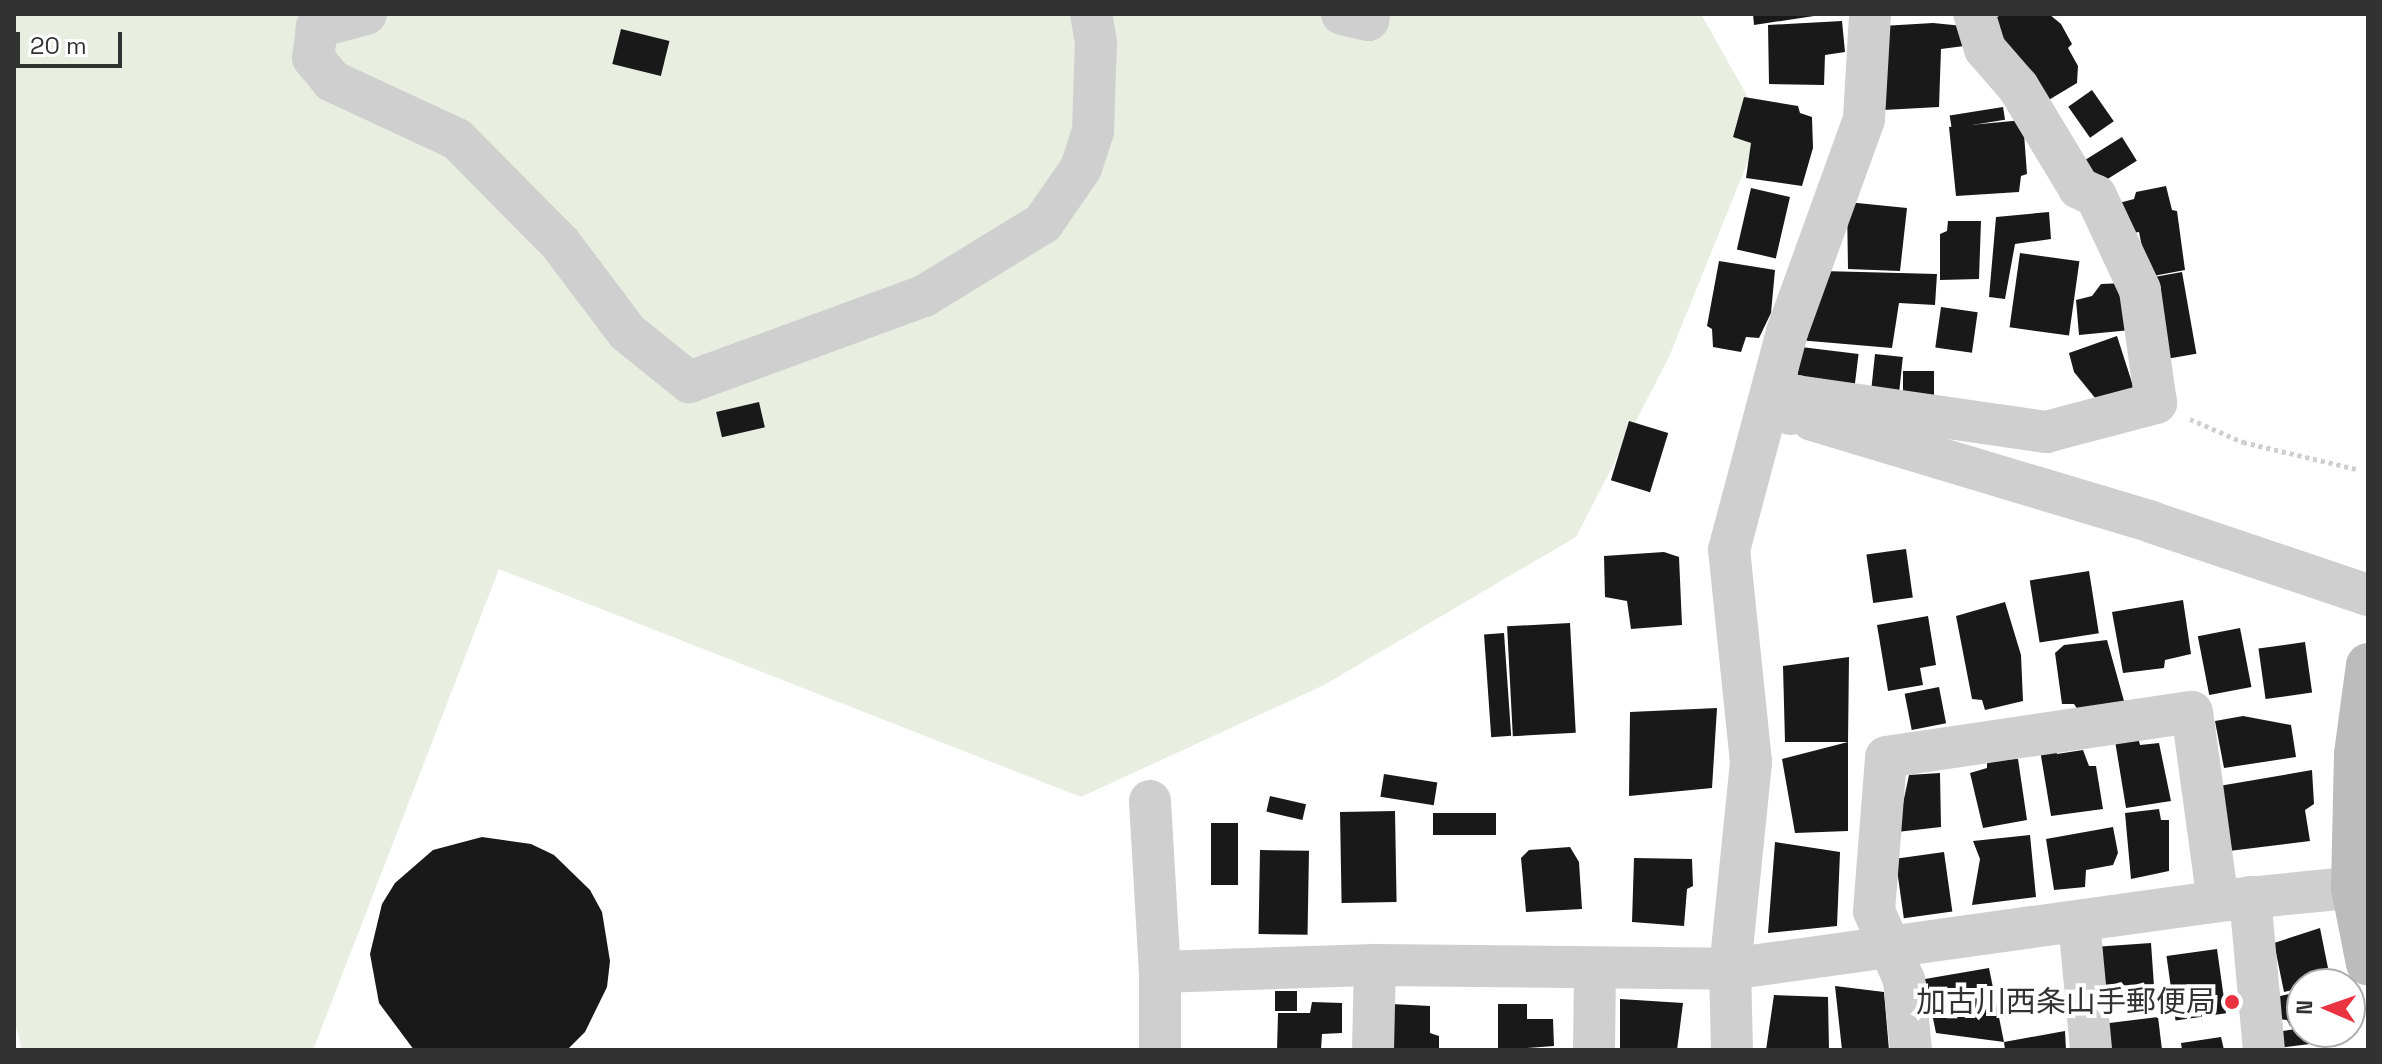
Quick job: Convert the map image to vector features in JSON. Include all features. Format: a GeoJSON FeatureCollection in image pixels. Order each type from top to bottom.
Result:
{"type":"FeatureCollection","features":[{"type":"Feature","properties":{"kind":"street"},"geometry":{"type":"LineString","coordinates":[[366,14],[317,27],[313,58],[332,81],[457,139],[560,243],[627,332],[689,382],[924,296],[1043,223],[1081,168],[1093,131],[1096,42],[1091,14]]}},
{"type":"Feature","properties":{"kind":"street"},"geometry":{"type":"LineString","coordinates":[[1342,14],[1368,20],[1369,14]]}},
{"type":"Feature","properties":{"kind":"street"},"geometry":{"type":"LineString","coordinates":[[1732,1050],[1730,969],[1751,762],[1729,550],[1780,412],[1787,332],[1864,119],[1870,14]]}},
{"type":"Feature","properties":{"kind":"street"},"geometry":{"type":"LineString","coordinates":[[1780,412],[1796,396],[2046,432],[2156,403],[2140,290],[2096,196],[2079,188],[2018,87],[1985,49],[1974,14]]}},
{"type":"Feature","properties":{"kind":"street"},"geometry":{"type":"LineString","coordinates":[[1780,412],[2151,522],[2368,595]]}},
{"type":"Feature","properties":{"kind":"street"},"geometry":{"type":"LineString","coordinates":[[2368,665],[2356,754],[2360,887],[2368,964]]}},
{"type":"Feature","properties":{"kind":"street"},"geometry":{"type":"LineString","coordinates":[[1911,1050],[1904,980],[1874,911],[1886,757],[2192,712],[2264,1050]]}},
{"type":"Feature","properties":{"kind":"street"},"geometry":{"type":"LineString","coordinates":[[1150,801],[1160,972],[1160,1050]]}},
{"type":"Feature","properties":{"kind":"street"},"geometry":{"type":"LineString","coordinates":[[1160,972],[1375,965],[1595,971],[1730,969],[2234,899],[2360,887]]}},
{"type":"Feature","properties":{"kind":"street"},"geometry":{"type":"LineString","coordinates":[[2079,922],[2091,1050]]}},
{"type":"Feature","properties":{"kind":"street"},"geometry":{"type":"LineString","coordinates":[[1373,1050],[1375,965]]}},
{"type":"Feature","properties":{"kind":"street"},"geometry":{"type":"LineString","coordinates":[[1594,1050],[1595,971]]}},
{"type":"Feature","properties":{"kind":"path"},"geometry":{"type":"LineString","coordinates":[[2156,403],[2243,442],[2356,469]]}},
{"type":"Feature","properties":{"kind":"shaded area"},"geometry":{"type":"Polygon","coordinates":[[[14,14],[1701,14],[1763,124],[1669,357],[1576,537],[1324,685],[1081,797],[499,569],[313,1050],[22,1050],[14,1019],[14,14]]]}},
{"type":"Feature","properties":{"kind":"building"},"geometry":{"type":"Polygon","coordinates":[[[1753,14],[1814,14],[1814,16],[1754,25],[1753,14]]]}},
{"type":"Feature","properties":{"kind":"building"},"geometry":{"type":"Polygon","coordinates":[[[2002,14],[2049,14],[2061,24],[2072,44],[2068,48],[2078,66],[2077,83],[2042,104],[1995,30],[1994,19],[2002,14]]]}},
{"type":"Feature","properties":{"kind":"building"},"geometry":{"type":"Polygon","coordinates":[[[1842,21],[1845,52],[1825,55],[1824,85],[1769,84],[1768,25],[1842,21]]]}},
{"type":"Feature","properties":{"kind":"building"},"geometry":{"type":"Polygon","coordinates":[[[1933,23],[1963,26],[1964,46],[1941,49],[1939,107],[1883,110],[1882,26],[1933,23]]]}},
{"type":"Feature","properties":{"kind":"building"},"geometry":{"type":"Polygon","coordinates":[[[621,29],[670,41],[661,76],[612,64],[621,29]]]}},
{"type":"Feature","properties":{"kind":"building"},"geometry":{"type":"Polygon","coordinates":[[[2092,90],[2114,121],[2090,138],[2068,107],[2092,90]]]}},
{"type":"Feature","properties":{"kind":"building"},"geometry":{"type":"Polygon","coordinates":[[[1744,97],[1798,106],[1800,113],[1812,117],[1813,148],[1802,186],[1746,178],[1751,143],[1733,137],[1744,97]]]}},
{"type":"Feature","properties":{"kind":"building"},"geometry":{"type":"Polygon","coordinates":[[[2003,107],[2005,120],[1952,128],[1950,115],[2003,107]]]}},
{"type":"Feature","properties":{"kind":"building"},"geometry":{"type":"Polygon","coordinates":[[[2023,120],[2027,174],[2021,176],[2019,192],[1956,196],[1949,127],[2023,120]]]}},
{"type":"Feature","properties":{"kind":"building"},"geometry":{"type":"Polygon","coordinates":[[[2122,137],[2137,161],[2100,184],[2085,160],[2122,137]]]}},
{"type":"Feature","properties":{"kind":"building"},"geometry":{"type":"Polygon","coordinates":[[[2166,186],[2172,210],[2177,211],[2185,270],[2148,277],[2139,232],[2125,234],[2119,203],[2134,199],[2136,192],[2166,186]]]}},
{"type":"Feature","properties":{"kind":"building"},"geometry":{"type":"Polygon","coordinates":[[[1751,188],[1790,197],[1776,258],[1737,249],[1751,188]]]}},
{"type":"Feature","properties":{"kind":"building"},"geometry":{"type":"Polygon","coordinates":[[[1847,202],[1907,208],[1900,271],[1848,269],[1847,202]]]}},
{"type":"Feature","properties":{"kind":"building"},"geometry":{"type":"Polygon","coordinates":[[[2049,212],[2051,239],[2015,244],[2005,299],[1989,297],[1996,217],[2049,212]]]}},
{"type":"Feature","properties":{"kind":"building"},"geometry":{"type":"Polygon","coordinates":[[[1948,221],[1981,221],[1979,279],[1940,280],[1940,234],[1947,231],[1948,221]]]}},
{"type":"Feature","properties":{"kind":"building"},"geometry":{"type":"Polygon","coordinates":[[[2020,253],[2079,261],[2069,336],[2010,327],[2020,253]]]}},
{"type":"Feature","properties":{"kind":"building"},"geometry":{"type":"Polygon","coordinates":[[[1719,261],[1775,270],[1771,313],[1759,338],[1746,337],[1741,352],[1713,347],[1712,329],[1707,326],[1719,261]]]}},
{"type":"Feature","properties":{"kind":"building"},"geometry":{"type":"Polygon","coordinates":[[[1822,271],[1937,274],[1935,305],[1899,303],[1892,348],[1798,340],[1822,271]]]}},
{"type":"Feature","properties":{"kind":"building"},"geometry":{"type":"Polygon","coordinates":[[[2182,272],[2196,354],[2166,359],[2151,277],[2182,272]]]}},
{"type":"Feature","properties":{"kind":"building"},"geometry":{"type":"Polygon","coordinates":[[[2125,283],[2131,330],[2079,335],[2076,300],[2092,296],[2101,284],[2125,283]]]}},
{"type":"Feature","properties":{"kind":"building"},"geometry":{"type":"Polygon","coordinates":[[[1941,307],[1978,312],[1972,353],[1935,348],[1941,307]]]}},
{"type":"Feature","properties":{"kind":"building"},"geometry":{"type":"Polygon","coordinates":[[[2117,336],[2135,392],[2100,404],[2074,372],[2069,353],[2117,336]]]}},
{"type":"Feature","properties":{"kind":"building"},"geometry":{"type":"Polygon","coordinates":[[[1801,347],[1859,354],[1854,389],[1797,382],[1801,347]]]}},
{"type":"Feature","properties":{"kind":"building"},"geometry":{"type":"Polygon","coordinates":[[[1875,354],[1903,357],[1899,397],[1871,394],[1875,354]]]}},
{"type":"Feature","properties":{"kind":"building"},"geometry":{"type":"Polygon","coordinates":[[[1903,371],[1934,371],[1934,397],[1903,397],[1903,371]]]}},
{"type":"Feature","properties":{"kind":"building"},"geometry":{"type":"Polygon","coordinates":[[[759,402],[765,427],[722,437],[716,412],[759,402]]]}},
{"type":"Feature","properties":{"kind":"building"},"geometry":{"type":"Polygon","coordinates":[[[1629,421],[1668,433],[1650,492],[1611,480],[1629,421]]]}},
{"type":"Feature","properties":{"kind":"building"},"geometry":{"type":"Polygon","coordinates":[[[1906,549],[1913,598],[1873,603],[1866,555],[1906,549]]]}},
{"type":"Feature","properties":{"kind":"building"},"geometry":{"type":"Polygon","coordinates":[[[1664,552],[1679,557],[1682,625],[1631,629],[1627,601],[1605,597],[1604,556],[1664,552]]]}},
{"type":"Feature","properties":{"kind":"building"},"geometry":{"type":"Polygon","coordinates":[[[2089,571],[2099,633],[2040,643],[2030,580],[2089,571]]]}},
{"type":"Feature","properties":{"kind":"building"},"geometry":{"type":"Polygon","coordinates":[[[2183,600],[2191,654],[2165,660],[2164,668],[2123,673],[2112,612],[2183,600]]]}},
{"type":"Feature","properties":{"kind":"building"},"geometry":{"type":"Polygon","coordinates":[[[2005,602],[2021,655],[2023,701],[1985,710],[1982,700],[1972,699],[1956,616],[2005,602]]]}},
{"type":"Feature","properties":{"kind":"building"},"geometry":{"type":"Polygon","coordinates":[[[1928,616],[1936,665],[1920,668],[1923,685],[1888,691],[1877,625],[1928,616]]]}},
{"type":"Feature","properties":{"kind":"building"},"geometry":{"type":"Polygon","coordinates":[[[1570,623],[1576,733],[1513,736],[1507,626],[1570,623]]]}},
{"type":"Feature","properties":{"kind":"building"},"geometry":{"type":"Polygon","coordinates":[[[2240,628],[2251,687],[2209,695],[2198,636],[2240,628]]]}},
{"type":"Feature","properties":{"kind":"building"},"geometry":{"type":"Polygon","coordinates":[[[1504,633],[1511,736],[1491,737],[1484,634],[1504,633]]]}},
{"type":"Feature","properties":{"kind":"building"},"geometry":{"type":"Polygon","coordinates":[[[2107,640],[2124,701],[2078,710],[2074,704],[2062,704],[2055,653],[2064,645],[2107,640]]]}},
{"type":"Feature","properties":{"kind":"building"},"geometry":{"type":"Polygon","coordinates":[[[2305,642],[2312,693],[2266,699],[2258,649],[2305,642]]]}},
{"type":"Feature","properties":{"kind":"building"},"geometry":{"type":"Polygon","coordinates":[[[1849,657],[1848,742],[1785,742],[1783,666],[1849,657]]]}},
{"type":"Feature","properties":{"kind":"building"},"geometry":{"type":"Polygon","coordinates":[[[1939,687],[1946,723],[1912,730],[1905,694],[1939,687]]]}},
{"type":"Feature","properties":{"kind":"building"},"geometry":{"type":"Polygon","coordinates":[[[1717,708],[1712,788],[1629,796],[1630,712],[1717,708]]]}},
{"type":"Feature","properties":{"kind":"building"},"geometry":{"type":"Polygon","coordinates":[[[2243,716],[2291,725],[2296,757],[2224,768],[2215,721],[2243,716]]]}},
{"type":"Feature","properties":{"kind":"building"},"geometry":{"type":"Polygon","coordinates":[[[2138,737],[2140,745],[2159,743],[2171,801],[2126,808],[2115,741],[2138,737]]]}},
{"type":"Feature","properties":{"kind":"building"},"geometry":{"type":"Polygon","coordinates":[[[1848,742],[1848,831],[1795,833],[1782,759],[1848,742]]]}},
{"type":"Feature","properties":{"kind":"building"},"geometry":{"type":"Polygon","coordinates":[[[2055,746],[2057,754],[2083,750],[2089,766],[2096,766],[2103,809],[2051,816],[2040,750],[2055,746]]]}},
{"type":"Feature","properties":{"kind":"building"},"geometry":{"type":"Polygon","coordinates":[[[2018,759],[2027,820],[1983,828],[1970,773],[1987,768],[1987,760],[2018,759]]]}},
{"type":"Feature","properties":{"kind":"building"},"geometry":{"type":"Polygon","coordinates":[[[2312,770],[2314,804],[2305,810],[2310,841],[2229,851],[2219,786],[2312,770]]]}},
{"type":"Feature","properties":{"kind":"building"},"geometry":{"type":"Polygon","coordinates":[[[1940,773],[1941,827],[1897,832],[1909,775],[1940,773]]]}},
{"type":"Feature","properties":{"kind":"building"},"geometry":{"type":"Polygon","coordinates":[[[1384,774],[1437,782],[1434,805],[1380,797],[1384,774]]]}},
{"type":"Feature","properties":{"kind":"building"},"geometry":{"type":"Polygon","coordinates":[[[1270,796],[1306,804],[1302,820],[1266,812],[1270,796]]]}},
{"type":"Feature","properties":{"kind":"building"},"geometry":{"type":"Polygon","coordinates":[[[2159,809],[2161,820],[2169,820],[2169,871],[2131,879],[2125,813],[2159,809]]]}},
{"type":"Feature","properties":{"kind":"building"},"geometry":{"type":"Polygon","coordinates":[[[1395,811],[1397,902],[1342,903],[1340,812],[1395,811]]]}},
{"type":"Feature","properties":{"kind":"building"},"geometry":{"type":"Polygon","coordinates":[[[1433,813],[1496,813],[1496,835],[1433,835],[1433,813]]]}},
{"type":"Feature","properties":{"kind":"building"},"geometry":{"type":"Polygon","coordinates":[[[1211,823],[1238,823],[1238,885],[1211,885],[1211,823]]]}},
{"type":"Feature","properties":{"kind":"building"},"geometry":{"type":"Polygon","coordinates":[[[2113,827],[2118,853],[2113,865],[2086,870],[2085,887],[2054,890],[2046,839],[2113,827]]]}},
{"type":"Feature","properties":{"kind":"building"},"geometry":{"type":"Polygon","coordinates":[[[2030,835],[2036,897],[1972,905],[1980,859],[1973,841],[2030,835]]]}},
{"type":"Feature","properties":{"kind":"building"},"geometry":{"type":"Polygon","coordinates":[[[482,837],[531,844],[554,855],[590,890],[602,912],[610,961],[607,987],[585,1032],[567,1050],[414,1050],[379,1003],[370,954],[382,904],[395,883],[433,850],[482,837]]]}},
{"type":"Feature","properties":{"kind":"building"},"geometry":{"type":"Polygon","coordinates":[[[1775,842],[1840,852],[1837,926],[1768,933],[1775,842]]]}},
{"type":"Feature","properties":{"kind":"building"},"geometry":{"type":"Polygon","coordinates":[[[1570,847],[1579,862],[1582,909],[1526,912],[1521,858],[1529,850],[1570,847]]]}},
{"type":"Feature","properties":{"kind":"building"},"geometry":{"type":"Polygon","coordinates":[[[1260,850],[1309,851],[1308,935],[1259,934],[1260,850]]]}},
{"type":"Feature","properties":{"kind":"building"},"geometry":{"type":"Polygon","coordinates":[[[1944,852],[1952,911],[1904,918],[1895,859],[1944,852]]]}},
{"type":"Feature","properties":{"kind":"building"},"geometry":{"type":"Polygon","coordinates":[[[1634,858],[1692,859],[1693,886],[1687,889],[1684,926],[1632,922],[1634,858]]]}},
{"type":"Feature","properties":{"kind":"building"},"geometry":{"type":"Polygon","coordinates":[[[2320,928],[2328,968],[2286,968],[2284,992],[2274,943],[2320,928]]]}},
{"type":"Feature","properties":{"kind":"building"},"geometry":{"type":"Polygon","coordinates":[[[2151,943],[2154,989],[2100,993],[2097,947],[2151,943]]]}},
{"type":"Feature","properties":{"kind":"building"},"geometry":{"type":"Polygon","coordinates":[[[2217,949],[2226,1013],[2176,1020],[2166,956],[2217,949]]]}},
{"type":"Feature","properties":{"kind":"building"},"geometry":{"type":"Polygon","coordinates":[[[1989,968],[2004,1042],[1936,1033],[1925,979],[1989,968]]]}},
{"type":"Feature","properties":{"kind":"building"},"geometry":{"type":"Polygon","coordinates":[[[1835,986],[1884,992],[1889,1050],[1842,1050],[1835,986]]]}},
{"type":"Feature","properties":{"kind":"building"},"geometry":{"type":"Polygon","coordinates":[[[1275,991],[1297,991],[1297,1011],[1275,1011],[1275,991]]]}},
{"type":"Feature","properties":{"kind":"building"},"geometry":{"type":"Polygon","coordinates":[[[1774,995],[1828,997],[1829,1050],[1766,1050],[1774,995]]]}},
{"type":"Feature","properties":{"kind":"building"},"geometry":{"type":"Polygon","coordinates":[[[2286,995],[2286,1020],[2278,1019],[2276,997],[2286,995]]]}},
{"type":"Feature","properties":{"kind":"building"},"geometry":{"type":"Polygon","coordinates":[[[1620,999],[1683,1003],[1677,1050],[1620,1050],[1620,999]]]}},
{"type":"Feature","properties":{"kind":"building"},"geometry":{"type":"Polygon","coordinates":[[[1312,1002],[1342,1003],[1342,1033],[1322,1034],[1321,1050],[1277,1050],[1278,1013],[1310,1013],[1312,1002]]]}},
{"type":"Feature","properties":{"kind":"building"},"geometry":{"type":"Polygon","coordinates":[[[1392,1004],[1430,1006],[1430,1033],[1439,1036],[1439,1050],[1390,1050],[1392,1004]]]}},
{"type":"Feature","properties":{"kind":"building"},"geometry":{"type":"Polygon","coordinates":[[[1498,1004],[1527,1004],[1527,1019],[1553,1019],[1554,1046],[1498,1050],[1498,1004]]]}},
{"type":"Feature","properties":{"kind":"building"},"geometry":{"type":"Polygon","coordinates":[[[2158,1017],[2162,1050],[2109,1050],[2105,1023],[2158,1017]]]}},
{"type":"Feature","properties":{"kind":"building"},"geometry":{"type":"Polygon","coordinates":[[[2286,1030],[2286,1047],[2279,1048],[2276,1032],[2286,1030]]]}},
{"type":"Feature","properties":{"kind":"building"},"geometry":{"type":"Polygon","coordinates":[[[2065,1031],[2066,1050],[2005,1050],[2004,1042],[2065,1031]]]}},
{"type":"Feature","properties":{"kind":"building"},"geometry":{"type":"Polygon","coordinates":[[[2221,1037],[2224,1050],[2182,1050],[2181,1043],[2221,1037]]]}},
{"type":"Feature","properties":{"kind":"place","name":"加古川西条山手郵便局"},"geometry":{"type":"Point","coordinates":[2232,1002]}}]}
